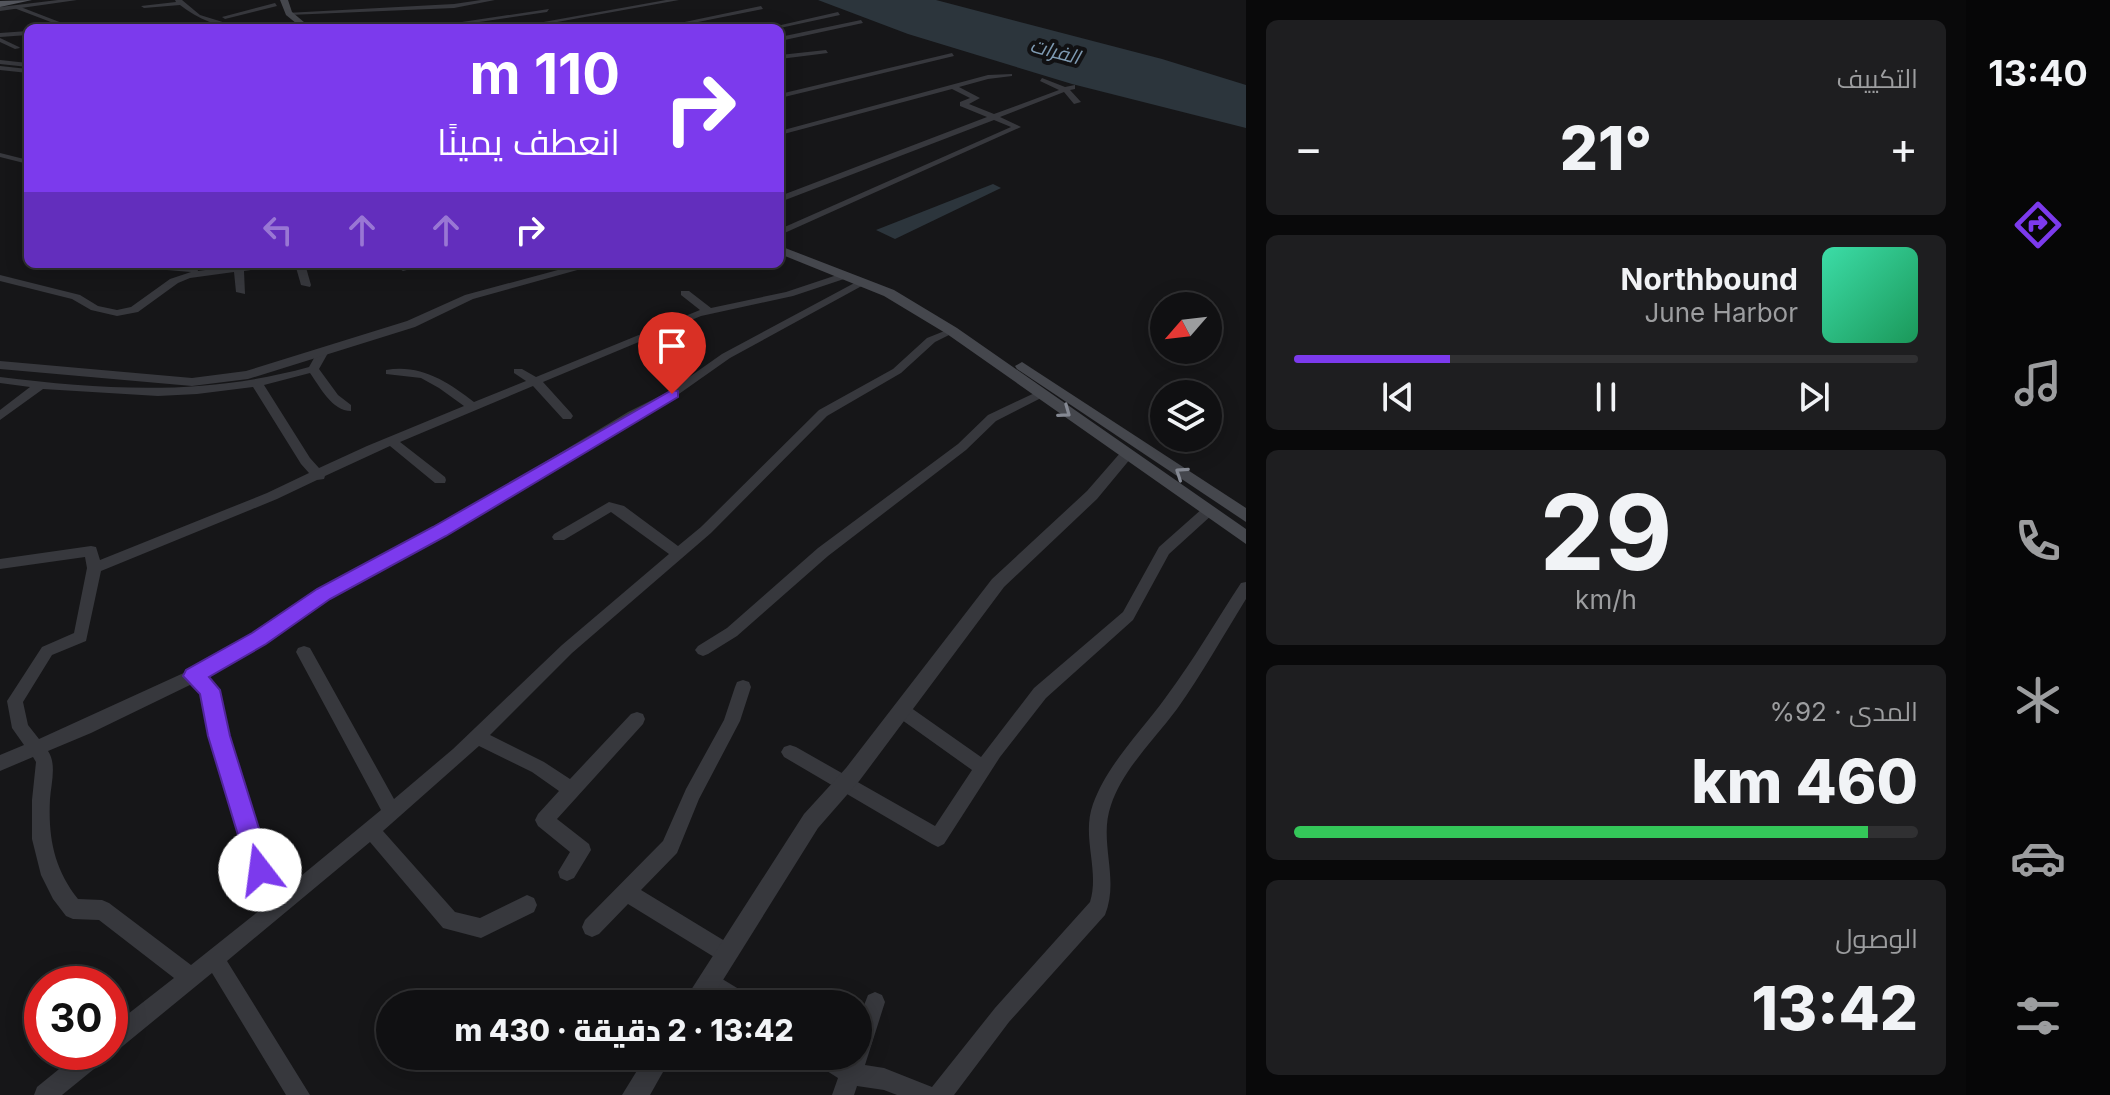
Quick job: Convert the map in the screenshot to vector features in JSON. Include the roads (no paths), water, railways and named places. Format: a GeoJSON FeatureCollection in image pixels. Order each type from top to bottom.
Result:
{"type":"FeatureCollection","features":[{"type":"Feature","properties":{"kind":"main road"},"geometry":{"type":"LineString","coordinates":[[0,5],[28,0]]}},
{"type":"Feature","properties":{"kind":"main road"},"geometry":{"type":"LineString","coordinates":[[284,0],[289,13],[302,24]]}},
{"type":"Feature","properties":{"kind":"main road"},"geometry":{"type":"LineString","coordinates":[[275,2],[292,24]]}},
{"type":"Feature","properties":{"kind":"main road"},"geometry":{"type":"LineString","coordinates":[[0,5],[15,4]]}},
{"type":"Feature","properties":{"kind":"main road"},"geometry":{"type":"LineString","coordinates":[[784,244],[862,273],[923,303],[1246,516]]}},
{"type":"Feature","properties":{"kind":"main road"},"geometry":{"type":"LineString","coordinates":[[784,252],[864,282],[952,331],[1246,538]]}},
{"type":"Feature","properties":{"kind":"main road"},"geometry":{"type":"LineString","coordinates":[[1089,429],[1106,422]]}},
{"type":"Feature","properties":{"kind":"street"},"geometry":{"type":"LineString","coordinates":[[15,4],[74,0]]}},
{"type":"Feature","properties":{"kind":"street"},"geometry":{"type":"LineString","coordinates":[[137,0],[148,6],[179,2],[198,16],[232,24]]}},
{"type":"Feature","properties":{"kind":"street"},"geometry":{"type":"LineString","coordinates":[[289,13],[454,6],[492,0]]}},
{"type":"Feature","properties":{"kind":"street"},"geometry":{"type":"LineString","coordinates":[[536,24],[676,0]]}},
{"type":"Feature","properties":{"kind":"street"},"geometry":{"type":"LineString","coordinates":[[214,24],[275,2]]}},
{"type":"Feature","properties":{"kind":"street"},"geometry":{"type":"LineString","coordinates":[[15,4],[61,24]]}},
{"type":"Feature","properties":{"kind":"street"},"geometry":{"type":"LineString","coordinates":[[679,24],[761,8]]}},
{"type":"Feature","properties":{"kind":"street"},"geometry":{"type":"LineString","coordinates":[[457,24],[547,10]]}},
{"type":"Feature","properties":{"kind":"street"},"geometry":{"type":"LineString","coordinates":[[784,25],[838,14]]}},
{"type":"Feature","properties":{"kind":"street"},"geometry":{"type":"LineString","coordinates":[[784,38],[861,22]]}},
{"type":"Feature","properties":{"kind":"street"},"geometry":{"type":"LineString","coordinates":[[0,38],[24,31]]}},
{"type":"Feature","properties":{"kind":"street"},"geometry":{"type":"LineString","coordinates":[[0,38],[17,48]]}},
{"type":"Feature","properties":{"kind":"street"},"geometry":{"type":"LineString","coordinates":[[784,57],[826,52]]}},
{"type":"Feature","properties":{"kind":"street"},"geometry":{"type":"LineString","coordinates":[[784,95],[952,55]]}},
{"type":"Feature","properties":{"kind":"street"},"geometry":{"type":"LineString","coordinates":[[0,62],[24,67]]}},
{"type":"Feature","properties":{"kind":"street"},"geometry":{"type":"LineString","coordinates":[[0,68],[24,68]]}},
{"type":"Feature","properties":{"kind":"street"},"geometry":{"type":"LineString","coordinates":[[784,129],[995,71]]}},
{"type":"Feature","properties":{"kind":"street"},"geometry":{"type":"LineString","coordinates":[[784,129],[1010,75]]}},
{"type":"Feature","properties":{"kind":"street"},"geometry":{"type":"LineString","coordinates":[[1042,80],[1069,88],[1077,102]]}},
{"type":"Feature","properties":{"kind":"street"},"geometry":{"type":"LineString","coordinates":[[784,230],[1017,127],[963,104],[976,98],[953,87]]}},
{"type":"Feature","properties":{"kind":"street"},"geometry":{"type":"LineString","coordinates":[[784,197],[1069,88]]}},
{"type":"Feature","properties":{"kind":"street"},"geometry":{"type":"LineString","coordinates":[[0,155],[24,161]]}},
{"type":"Feature","properties":{"kind":"street"},"geometry":{"type":"LineString","coordinates":[[166,268],[211,268]]}},
{"type":"Feature","properties":{"kind":"street"},"geometry":{"type":"LineString","coordinates":[[0,278],[76,297],[95,308],[117,313],[134,310],[174,281],[188,275],[227,268]]}},
{"type":"Feature","properties":{"kind":"street"},"geometry":{"type":"LineString","coordinates":[[238,268],[241,292]]}},
{"type":"Feature","properties":{"kind":"street"},"geometry":{"type":"LineString","coordinates":[[301,268],[306,285]]}},
{"type":"Feature","properties":{"kind":"street"},"geometry":{"type":"LineString","coordinates":[[0,365],[192,382],[248,375],[411,324],[469,297],[578,268]]}},
{"type":"Feature","properties":{"kind":"street"},"geometry":{"type":"LineString","coordinates":[[94,568],[319,476],[472,406],[709,312],[789,294],[846,275]]}},
{"type":"Feature","properties":{"kind":"street"},"geometry":{"type":"LineString","coordinates":[[0,763],[194,676],[259,638],[323,594],[439,532],[672,394],[726,356],[864,282]]}},
{"type":"Feature","properties":{"kind":"street"},"geometry":{"type":"LineString","coordinates":[[685,293],[709,312]]}},
{"type":"Feature","properties":{"kind":"street"},"geometry":{"type":"LineString","coordinates":[[128,1027],[282,904],[477,737],[567,649],[679,554],[785,454],[823,413],[897,371],[931,340],[952,331]]}},
{"type":"Feature","properties":{"kind":"street"},"geometry":{"type":"LineString","coordinates":[[0,380],[39,386],[199,392],[258,385],[313,369],[322,353]]}},
{"type":"Feature","properties":{"kind":"street"},"geometry":{"type":"LineString","coordinates":[[313,369],[334,398],[347,408]]}},
{"type":"Feature","properties":{"kind":"street"},"geometry":{"type":"LineString","coordinates":[[518,371],[535,381],[567,416]]}},
{"type":"Feature","properties":{"kind":"street"},"geometry":{"type":"LineString","coordinates":[[390,372],[422,372],[472,406]]}},
{"type":"Feature","properties":{"kind":"street"},"geometry":{"type":"LineString","coordinates":[[258,385],[305,461],[319,476]]}},
{"type":"Feature","properties":{"kind":"street"},"geometry":{"type":"LineString","coordinates":[[0,416],[39,386]]}},
{"type":"Feature","properties":{"kind":"street"},"geometry":{"type":"LineString","coordinates":[[703,650],[732,632],[823,552],[962,447],[992,418],[1041,394]]}},
{"type":"Feature","properties":{"kind":"street"},"geometry":{"type":"LineString","coordinates":[[393,442],[440,480]]}},
{"type":"Feature","properties":{"kind":"street"},"geometry":{"type":"LineString","coordinates":[[703,990],[811,821],[845,784],[998,583],[1092,495],[1126,455]]}},
{"type":"Feature","properties":{"kind":"street"},"geometry":{"type":"LineString","coordinates":[[559,537],[609,507],[619,509],[679,554]]}},
{"type":"Feature","properties":{"kind":"street"},"geometry":{"type":"LineString","coordinates":[[790,752],[938,838],[983,768],[1040,693],[1128,616],[1164,551],[1208,511]]}},
{"type":"Feature","properties":{"kind":"street"},"geometry":{"type":"LineString","coordinates":[[0,564],[91,551],[94,568],[81,637],[47,651],[15,701],[20,728],[45,760],[39,843],[60,895],[73,909],[102,910],[190,977]]}},
{"type":"Feature","properties":{"kind":"street"},"geometry":{"type":"LineString","coordinates":[[940,1095],[1002,1015],[1098,908],[1104,895],[1096,846],[1096,824],[1114,777],[1174,699],[1246,587]]}},
{"type":"Feature","properties":{"kind":"street"},"geometry":{"type":"LineString","coordinates":[[304,652],[391,811]]}},
{"type":"Feature","properties":{"kind":"street"},"geometry":{"type":"LineString","coordinates":[[194,676],[209,690],[219,736],[260,870],[282,904]]}},
{"type":"Feature","properties":{"kind":"street"},"geometry":{"type":"LineString","coordinates":[[592,927],[670,847],[692,795],[732,721],[743,687]]}},
{"type":"Feature","properties":{"kind":"street"},"geometry":{"type":"LineString","coordinates":[[901,710],[983,768]]}},
{"type":"Feature","properties":{"kind":"street"},"geometry":{"type":"LineString","coordinates":[[567,872],[582,850],[544,820],[637,719]]}},
{"type":"Feature","properties":{"kind":"street"},"geometry":{"type":"LineString","coordinates":[[477,737],[538,767],[571,790]]}},
{"type":"Feature","properties":{"kind":"street"},"geometry":{"type":"LineString","coordinates":[[370,829],[450,921],[481,928],[527,905]]}},
{"type":"Feature","properties":{"kind":"street"},"geometry":{"type":"LineString","coordinates":[[627,892],[726,953]]}},
{"type":"Feature","properties":{"kind":"street"},"geometry":{"type":"LineString","coordinates":[[214,958],[299,1095]]}},
{"type":"Feature","properties":{"kind":"street"},"geometry":{"type":"LineString","coordinates":[[709,981],[723,990]]}},
{"type":"Feature","properties":{"kind":"street"},"geometry":{"type":"LineString","coordinates":[[872,1011],[875,1002]]}},
{"type":"Feature","properties":{"kind":"street"},"geometry":{"type":"LineString","coordinates":[[45,1095],[75,1070]]}},
{"type":"Feature","properties":{"kind":"street"},"geometry":{"type":"LineString","coordinates":[[635,1095],[651,1070]]}},
{"type":"Feature","properties":{"kind":"street"},"geometry":{"type":"LineString","coordinates":[[855,1070],[925,1095]]}},
{"type":"Feature","properties":{"kind":"water","name":"الفرات"},"geometry":{"type":"Polygon","coordinates":[[[818,0],[936,0],[1162,59],[1246,85],[1246,128],[1072,84],[908,34],[818,0]]]}},
{"type":"Feature","properties":{"kind":"water"},"geometry":{"type":"Polygon","coordinates":[[[993,184],[1001,188],[895,239],[876,230],[993,184]]]}}]}
